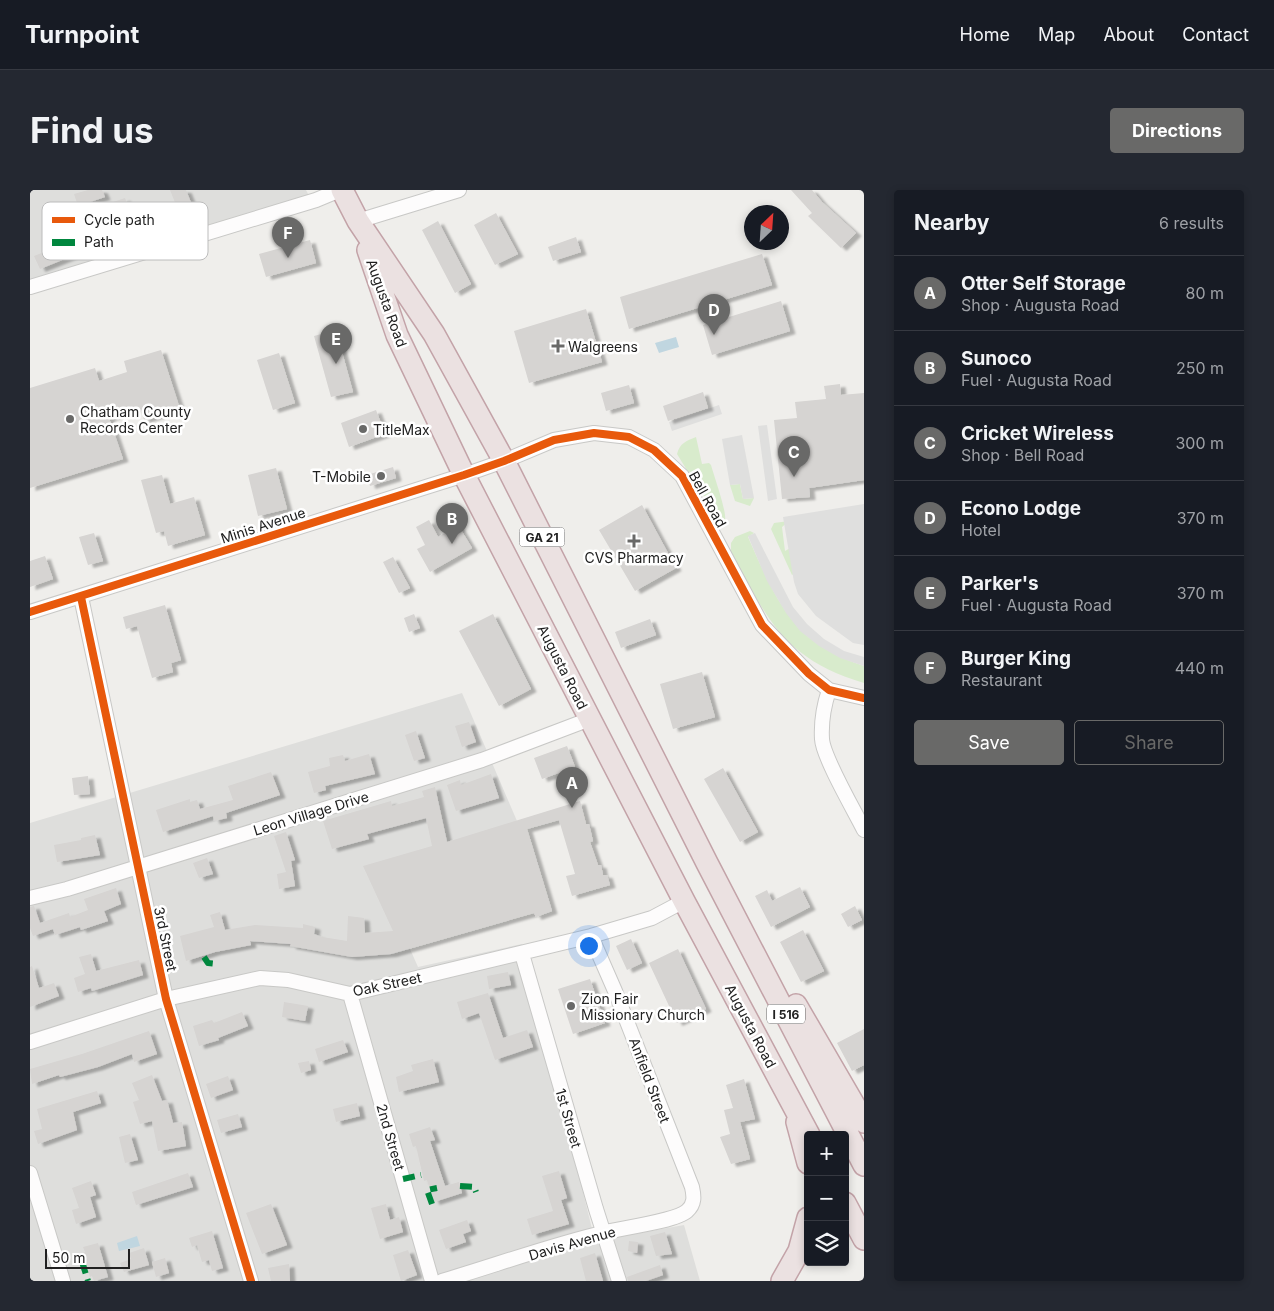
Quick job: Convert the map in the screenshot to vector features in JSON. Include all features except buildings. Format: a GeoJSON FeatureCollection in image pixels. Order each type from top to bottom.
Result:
{"type":"FeatureCollection","features":[{"type":"Feature","properties":{"kind":"highway","name":"Augusta Road"},"geometry":{"type":"LineString","coordinates":[[341,190],[358,221],[434,334],[504,462],[707,863]]}},
{"type":"Feature","properties":{"kind":"highway","name":"Augusta Road"},"geometry":{"type":"LineString","coordinates":[[358,221],[397,335],[464,475],[684,901],[792,1102]]}},
{"type":"Feature","properties":{"kind":"highway"},"geometry":{"type":"LineString","coordinates":[[707,863],[784,984],[864,1122]]}},
{"type":"Feature","properties":{"kind":"highway","name":"I 516"},"geometry":{"type":"LineString","coordinates":[[707,863],[864,1165]]}},
{"type":"Feature","properties":{"kind":"highway"},"geometry":{"type":"LineString","coordinates":[[792,1102],[807,1131]]}},
{"type":"Feature","properties":{"kind":"highway"},"geometry":{"type":"LineString","coordinates":[[792,1102],[804,1148]]}},
{"type":"Feature","properties":{"kind":"highway"},"geometry":{"type":"LineString","coordinates":[[849,1211],[864,1239]]}},
{"type":"Feature","properties":{"kind":"highway"},"geometry":{"type":"LineString","coordinates":[[782,1281],[798,1251],[807,1221]]}},
{"type":"Feature","properties":{"kind":"street"},"geometry":{"type":"LineString","coordinates":[[208,233],[316,200],[341,190]]}},
{"type":"Feature","properties":{"kind":"street"},"geometry":{"type":"LineString","coordinates":[[358,221],[459,190]]}},
{"type":"Feature","properties":{"kind":"street"},"geometry":{"type":"LineString","coordinates":[[30,287],[119,260]]}},
{"type":"Feature","properties":{"kind":"street","name":"Bell Road"},"geometry":{"type":"LineString","coordinates":[[504,462],[554,440],[594,433],[629,437],[654,450],[682,476],[762,625],[809,674],[829,690]]}},
{"type":"Feature","properties":{"kind":"street","name":"Minis Avenue"},"geometry":{"type":"LineString","coordinates":[[30,612],[504,462]]}},
{"type":"Feature","properties":{"kind":"street","name":"3rd Street"},"geometry":{"type":"LineString","coordinates":[[81,597],[166,1000],[251,1281]]}},
{"type":"Feature","properties":{"kind":"street"},"geometry":{"type":"LineString","coordinates":[[864,698],[829,690],[825,704],[822,740],[864,830]]}},
{"type":"Feature","properties":{"kind":"street","name":"Leon Village Drive"},"geometry":{"type":"LineString","coordinates":[[30,898],[482,760],[590,719]]}},
{"type":"Feature","properties":{"kind":"street","name":"Oak Street"},"geometry":{"type":"LineString","coordinates":[[30,1042],[166,1000],[260,978],[288,980],[350,994],[591,936],[652,918],[684,901]]}},
{"type":"Feature","properties":{"kind":"street","name":"Anfield Street"},"geometry":{"type":"LineString","coordinates":[[591,936],[615,991],[694,1197]]}},
{"type":"Feature","properties":{"kind":"street","name":"1st Street"},"geometry":{"type":"LineString","coordinates":[[522,954],[596,1209],[605,1232],[619,1281]]}},
{"type":"Feature","properties":{"kind":"street","name":"2nd Street"},"geometry":{"type":"LineString","coordinates":[[350,994],[432,1281]]}},
{"type":"Feature","properties":{"kind":"street"},"geometry":{"type":"LineString","coordinates":[[30,1173],[63,1281]]}},
{"type":"Feature","properties":{"kind":"street","name":"Davis Avenue"},"geometry":{"type":"LineString","coordinates":[[442,1281],[605,1232],[687,1212],[694,1197]]}},
{"type":"Feature","properties":{"kind":"shaded area"},"geometry":{"type":"Polygon","coordinates":[[[30,190],[306,190],[315,207],[208,240],[208,202],[42,202],[42,260],[141,260],[30,294],[30,190]]]}},
{"type":"Feature","properties":{"kind":"shaded area"},"geometry":{"type":"Polygon","coordinates":[[[719,405],[722,414],[672,431],[669,422],[719,405]]]}},
{"type":"Feature","properties":{"kind":"shaded area"},"geometry":{"type":"Polygon","coordinates":[[[767,425],[777,499],[768,501],[758,426],[767,425]]]}},
{"type":"Feature","properties":{"kind":"shaded area"},"geometry":{"type":"Polygon","coordinates":[[[742,435],[754,498],[743,499],[740,484],[730,485],[722,439],[742,435]]]}},
{"type":"Feature","properties":{"kind":"shaded area"},"geometry":{"type":"Polygon","coordinates":[[[864,504],[864,645],[853,643],[816,616],[798,594],[794,582],[783,517],[864,504]]]}},
{"type":"Feature","properties":{"kind":"shaded area"},"geometry":{"type":"Polygon","coordinates":[[[755,533],[793,607],[807,624],[824,639],[844,651],[864,657],[864,666],[840,658],[819,646],[800,631],[786,613],[767,581],[748,536],[755,533]]]}},
{"type":"Feature","properties":{"kind":"shaded area"},"geometry":{"type":"Polygon","coordinates":[[[462,693],[520,828],[375,870],[418,967],[522,944],[595,1241],[684,1225],[700,1281],[30,1281],[30,823],[462,693]]]}},
{"type":"Feature","properties":{"kind":"green space"},"geometry":{"type":"Polygon","coordinates":[[[696,437],[702,464],[709,463],[711,465],[724,510],[725,520],[716,523],[706,503],[707,499],[701,493],[677,454],[684,443],[696,437]]]}},
{"type":"Feature","properties":{"kind":"green space"},"geometry":{"type":"Polygon","coordinates":[[[740,484],[743,499],[754,498],[750,506],[735,501],[730,485],[740,484]]]}},
{"type":"Feature","properties":{"kind":"green space"},"geometry":{"type":"Polygon","coordinates":[[[789,521],[782,527],[785,551],[792,547],[795,573],[792,575],[771,529],[774,523],[789,521]]]}},
{"type":"Feature","properties":{"kind":"green space"},"geometry":{"type":"Polygon","coordinates":[[[750,531],[754,533],[748,537],[758,560],[778,599],[790,616],[803,632],[820,645],[864,666],[864,683],[815,662],[781,634],[768,617],[731,552],[731,543],[735,537],[750,531]]]}},
{"type":"Feature","properties":{"kind":"water"},"geometry":{"type":"Polygon","coordinates":[[[676,337],[679,347],[659,353],[655,343],[676,337]]]}},
{"type":"Feature","properties":{"kind":"water"},"geometry":{"type":"Polygon","coordinates":[[[137,1236],[140,1246],[119,1251],[117,1243],[137,1236]]]}},
{"type":"Feature","properties":{"kind":"marked path"},"geometry":{"type":"LineString","coordinates":[[204,957],[208,963],[217,964]]}},
{"type":"Feature","properties":{"kind":"marked path"},"geometry":{"type":"LineString","coordinates":[[403,1179],[421,1175]]}},
{"type":"Feature","properties":{"kind":"marked path"},"geometry":{"type":"LineString","coordinates":[[460,1186],[474,1187],[476,1192]]}},
{"type":"Feature","properties":{"kind":"marked path"},"geometry":{"type":"LineString","coordinates":[[432,1204],[427,1190],[437,1188]]}},
{"type":"Feature","properties":{"kind":"marked path"},"geometry":{"type":"LineString","coordinates":[[86,1264],[83,1265],[88,1281]]}},
{"type":"Feature","properties":{"kind":"cycle path"},"geometry":{"type":"LineString","coordinates":[[30,612],[464,475],[554,440],[594,433],[629,437],[654,450],[682,476],[762,625],[809,674],[829,690],[864,698]]}},
{"type":"Feature","properties":{"kind":"cycle path"},"geometry":{"type":"LineString","coordinates":[[81,597],[166,999],[251,1281]]}},
{"type":"Feature","properties":{"kind":"place","name":"Burger King"},"geometry":{"type":"Point","coordinates":[288,258]}},
{"type":"Feature","properties":{"kind":"place","name":"Econo Lodge"},"geometry":{"type":"Point","coordinates":[714,335]}},
{"type":"Feature","properties":{"kind":"place","name":"Walgreens"},"geometry":{"type":"Point","coordinates":[558,346]}},
{"type":"Feature","properties":{"kind":"place","name":"Parker's"},"geometry":{"type":"Point","coordinates":[336,364]}},
{"type":"Feature","properties":{"kind":"place","name":"Chatham County Records Center"},"geometry":{"type":"Point","coordinates":[70,419]}},
{"type":"Feature","properties":{"kind":"place","name":"TitleMax"},"geometry":{"type":"Point","coordinates":[363,429]}},
{"type":"Feature","properties":{"kind":"place","name":"T-Mobile"},"geometry":{"type":"Point","coordinates":[381,476]}},
{"type":"Feature","properties":{"kind":"place","name":"Cricket Wireless"},"geometry":{"type":"Point","coordinates":[794,477]}},
{"type":"Feature","properties":{"kind":"place","name":"CVS Pharmacy"},"geometry":{"type":"Point","coordinates":[634,541]}},
{"type":"Feature","properties":{"kind":"place","name":"Sunoco"},"geometry":{"type":"Point","coordinates":[452,544]}},
{"type":"Feature","properties":{"kind":"place","name":"Otter Self Storage"},"geometry":{"type":"Point","coordinates":[572,808]}},
{"type":"Feature","properties":{"kind":"place","name":"Zion Fair Missionary Church"},"geometry":{"type":"Point","coordinates":[571,1006]}}]}
